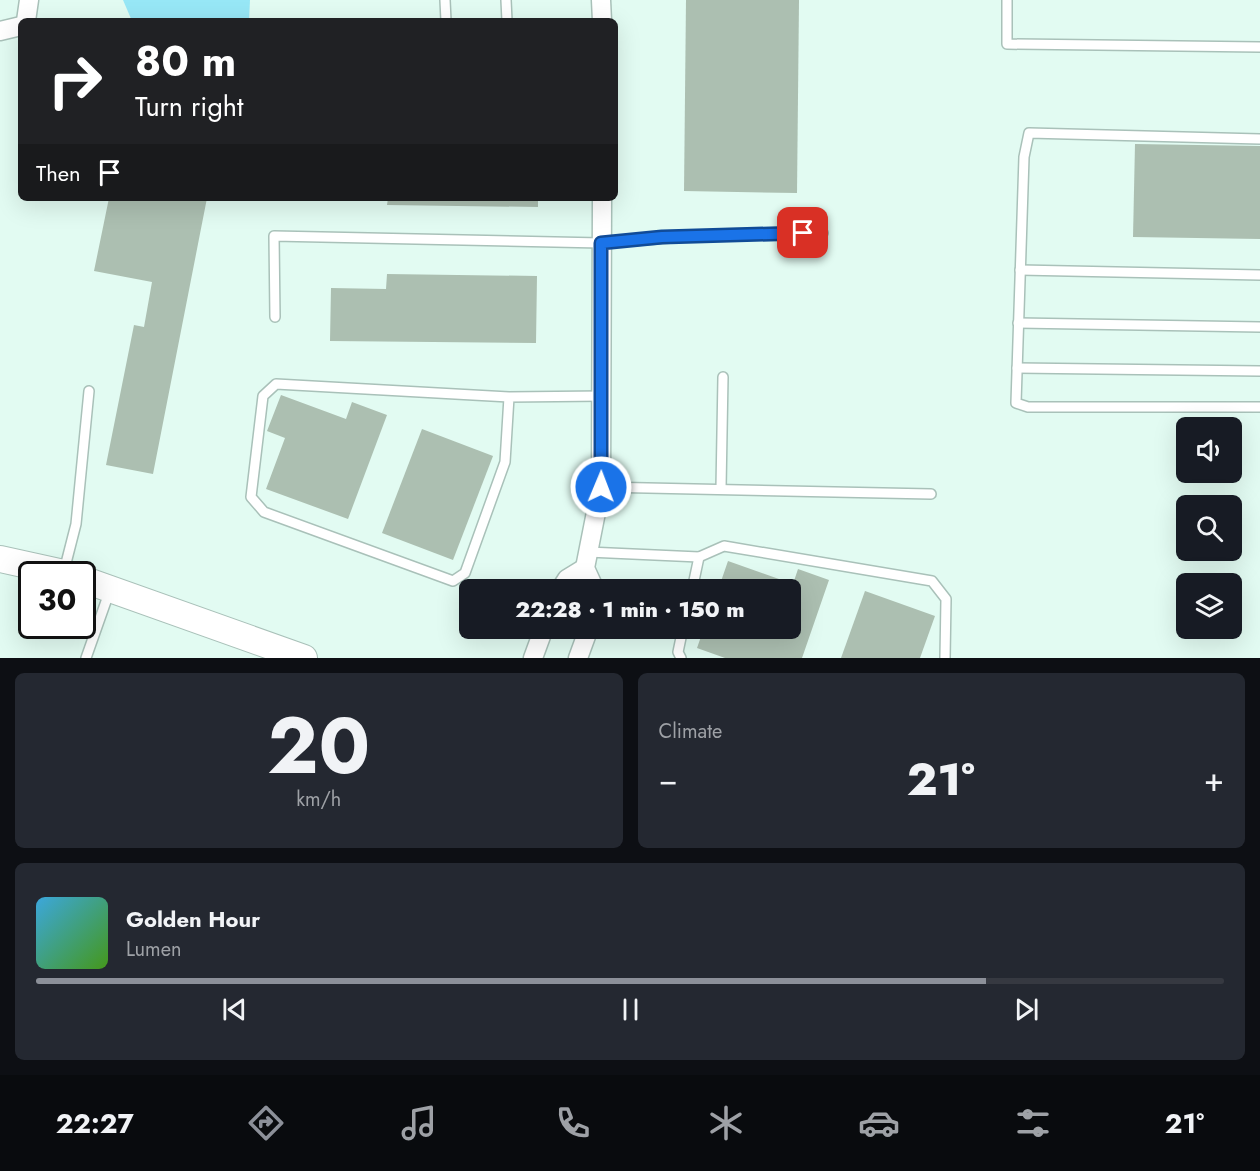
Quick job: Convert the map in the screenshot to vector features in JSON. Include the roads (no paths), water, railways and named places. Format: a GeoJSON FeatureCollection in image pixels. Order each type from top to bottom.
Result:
{"type":"FeatureCollection","features":[{"type":"Feature","properties":{"kind":"main road"},"geometry":{"type":"LineString","coordinates":[[0,559],[18,563]]}},
{"type":"Feature","properties":{"kind":"main road"},"geometry":{"type":"LineString","coordinates":[[96,584],[304,658]]}},
{"type":"Feature","properties":{"kind":"street"},"geometry":{"type":"LineString","coordinates":[[27,18],[30,0]]}},
{"type":"Feature","properties":{"kind":"street"},"geometry":{"type":"LineString","coordinates":[[601,0],[602,18]]}},
{"type":"Feature","properties":{"kind":"street"},"geometry":{"type":"LineString","coordinates":[[0,31],[18,27]]}},
{"type":"Feature","properties":{"kind":"street"},"geometry":{"type":"LineString","coordinates":[[592,579],[587,560],[601,487],[602,201]]}},
{"type":"Feature","properties":{"kind":"street"},"geometry":{"type":"LineString","coordinates":[[567,579],[587,560]]}},
{"type":"Feature","properties":{"kind":"street"},"geometry":{"type":"LineString","coordinates":[[533,658],[540,639]]}},
{"type":"Feature","properties":{"kind":"street"},"geometry":{"type":"LineString","coordinates":[[579,658],[585,639]]}},
{"type":"Feature","properties":{"kind":"lane"},"geometry":{"type":"LineString","coordinates":[[445,0],[446,18]]}},
{"type":"Feature","properties":{"kind":"lane"},"geometry":{"type":"LineString","coordinates":[[506,0],[507,18]]}},
{"type":"Feature","properties":{"kind":"lane"},"geometry":{"type":"LineString","coordinates":[[1007,0],[1007,44],[1260,47]]}},
{"type":"Feature","properties":{"kind":"lane"},"geometry":{"type":"LineString","coordinates":[[1260,139],[1029,133],[1024,157],[1016,403],[1028,407],[1260,407]]}},
{"type":"Feature","properties":{"kind":"lane"},"geometry":{"type":"LineString","coordinates":[[275,317],[274,236],[601,243],[713,234],[823,233]]}},
{"type":"Feature","properties":{"kind":"lane"},"geometry":{"type":"LineString","coordinates":[[1020,270],[1260,275]]}},
{"type":"Feature","properties":{"kind":"lane"},"geometry":{"type":"LineString","coordinates":[[1018,323],[1260,327]]}},
{"type":"Feature","properties":{"kind":"lane"},"geometry":{"type":"LineString","coordinates":[[1017,368],[1260,371]]}},
{"type":"Feature","properties":{"kind":"lane"},"geometry":{"type":"LineString","coordinates":[[720,488],[723,377]]}},
{"type":"Feature","properties":{"kind":"lane"},"geometry":{"type":"LineString","coordinates":[[509,397],[505,462],[465,573],[453,581],[264,512],[251,497],[263,396],[276,384],[509,397],[603,396]]}},
{"type":"Feature","properties":{"kind":"lane"},"geometry":{"type":"LineString","coordinates":[[72,561],[89,391]]}},
{"type":"Feature","properties":{"kind":"lane"},"geometry":{"type":"LineString","coordinates":[[601,487],[931,494]]}},
{"type":"Feature","properties":{"kind":"lane"},"geometry":{"type":"LineString","coordinates":[[587,560],[699,557],[724,546],[932,581],[946,599],[945,658]]}},
{"type":"Feature","properties":{"kind":"lane"},"geometry":{"type":"LineString","coordinates":[[694,579],[699,557]]}},
{"type":"Feature","properties":{"kind":"lane"},"geometry":{"type":"LineString","coordinates":[[86,658],[110,588]]}},
{"type":"Feature","properties":{"kind":"lane"},"geometry":{"type":"LineString","coordinates":[[681,639],[678,652],[681,658]]}},
{"type":"Feature","properties":{"kind":"water"},"geometry":{"type":"Polygon","coordinates":[[[123,0],[250,0],[249,18],[131,18],[123,0]]]}}]}
